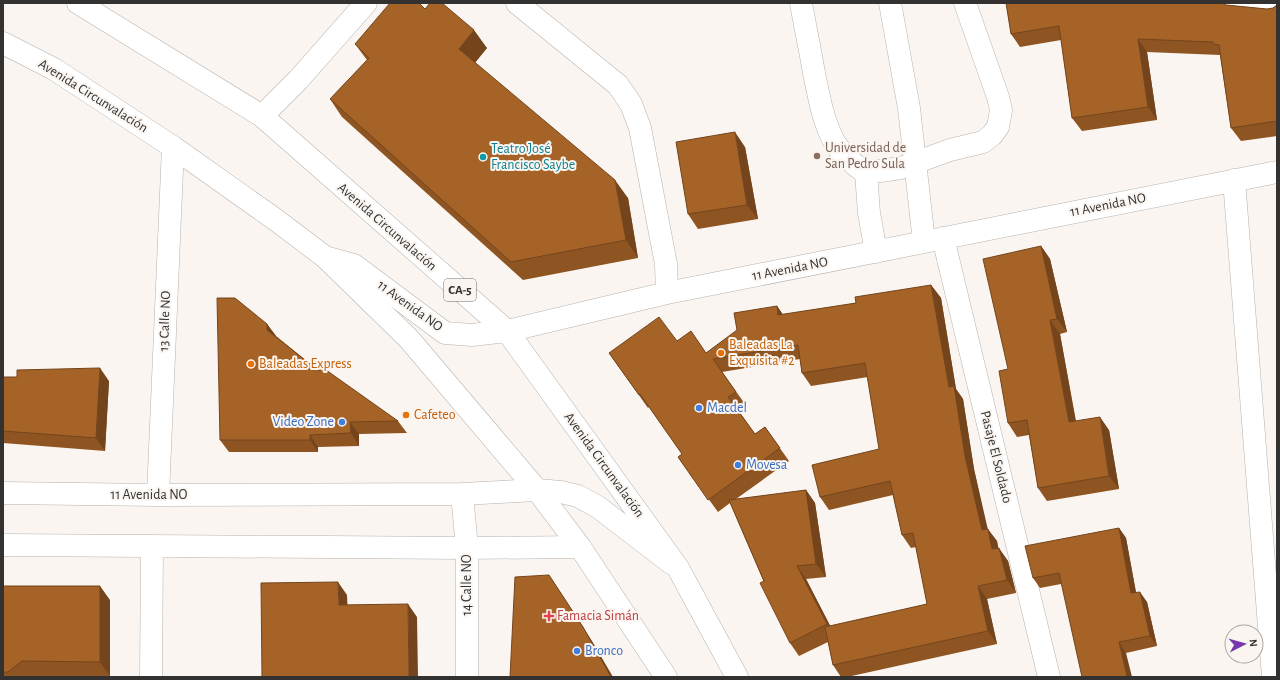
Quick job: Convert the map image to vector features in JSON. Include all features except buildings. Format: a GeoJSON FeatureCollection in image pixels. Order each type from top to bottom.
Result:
{"type":"FeatureCollection","features":[{"type":"Feature","properties":{"kind":"main road","name":"Avenida Circunvalación"},"geometry":{"type":"LineString","coordinates":[[78,3],[262,116],[507,331],[678,568],[737,677]]}},
{"type":"Feature","properties":{"kind":"main road"},"geometry":{"type":"LineString","coordinates":[[262,116],[298,80],[366,3]]}},
{"type":"Feature","properties":{"kind":"main road"},"geometry":{"type":"LineString","coordinates":[[517,3],[618,85],[631,104],[640,128],[666,264],[667,293]]}},
{"type":"Feature","properties":{"kind":"main road"},"geometry":{"type":"LineString","coordinates":[[801,3],[821,105],[827,127],[843,154],[852,163],[866,173],[901,168],[950,150],[983,142],[992,136],[998,126],[1001,110],[998,96],[965,3]]}},
{"type":"Feature","properties":{"kind":"main road","name":"Pasaje El Soldado"},"geometry":{"type":"LineString","coordinates":[[890,3],[908,108],[915,163],[933,240],[1049,677]]}},
{"type":"Feature","properties":{"kind":"main road"},"geometry":{"type":"LineString","coordinates":[[1232,3],[1237,6],[1277,10]]}},
{"type":"Feature","properties":{"kind":"main road","name":"Avenida Circunvalación"},"geometry":{"type":"LineString","coordinates":[[3,42],[54,69],[173,147],[276,220],[324,257],[409,339],[537,490],[580,547],[666,677]]}},
{"type":"Feature","properties":{"kind":"main road","name":"13 Calle NO"},"geometry":{"type":"LineString","coordinates":[[158,495],[173,147]]}},
{"type":"Feature","properties":{"kind":"main road","name":"11 Avenida NO"},"geometry":{"type":"LineString","coordinates":[[324,257],[354,265],[445,333],[472,336],[507,331],[667,293],[1277,172]]}},
{"type":"Feature","properties":{"kind":"main road"},"geometry":{"type":"LineString","coordinates":[[866,173],[869,213],[876,252]]}},
{"type":"Feature","properties":{"kind":"main road"},"geometry":{"type":"LineString","coordinates":[[1234,180],[1273,677]]}},
{"type":"Feature","properties":{"kind":"main road","name":"11 Avenida NO"},"geometry":{"type":"LineString","coordinates":[[3,493],[158,495],[462,494],[537,490],[561,492],[578,496],[598,507],[678,568]]}},
{"type":"Feature","properties":{"kind":"main road","name":"14 Calle NO"},"geometry":{"type":"LineString","coordinates":[[462,494],[467,548],[467,677]]}},
{"type":"Feature","properties":{"kind":"main road"},"geometry":{"type":"LineString","coordinates":[[3,545],[467,548],[580,547]]}},
{"type":"Feature","properties":{"kind":"main road"},"geometry":{"type":"LineString","coordinates":[[151,677],[152,546]]}},
{"type":"Feature","properties":{"kind":"place","name":"Universidad de San Pedro Sula"},"geometry":{"type":"Point","coordinates":[817,156]}},
{"type":"Feature","properties":{"kind":"place","name":"Teatro José Francisco Saybe"},"geometry":{"type":"Point","coordinates":[483,157]}},
{"type":"Feature","properties":{"kind":"place","name":"Baleadas La Exquisita #2"},"geometry":{"type":"Point","coordinates":[721,353]}},
{"type":"Feature","properties":{"kind":"place","name":"Baleadas Express"},"geometry":{"type":"Point","coordinates":[251,364]}},
{"type":"Feature","properties":{"kind":"place","name":"Macdel"},"geometry":{"type":"Point","coordinates":[699,408]}},
{"type":"Feature","properties":{"kind":"place","name":"Cafeteo"},"geometry":{"type":"Point","coordinates":[406,415]}},
{"type":"Feature","properties":{"kind":"place","name":"Video Zone"},"geometry":{"type":"Point","coordinates":[342,422]}},
{"type":"Feature","properties":{"kind":"place","name":"Movesa"},"geometry":{"type":"Point","coordinates":[738,465]}},
{"type":"Feature","properties":{"kind":"place","name":"Famacia Simán"},"geometry":{"type":"Point","coordinates":[549,616]}},
{"type":"Feature","properties":{"kind":"place","name":"Bronco"},"geometry":{"type":"Point","coordinates":[577,651]}}]}
